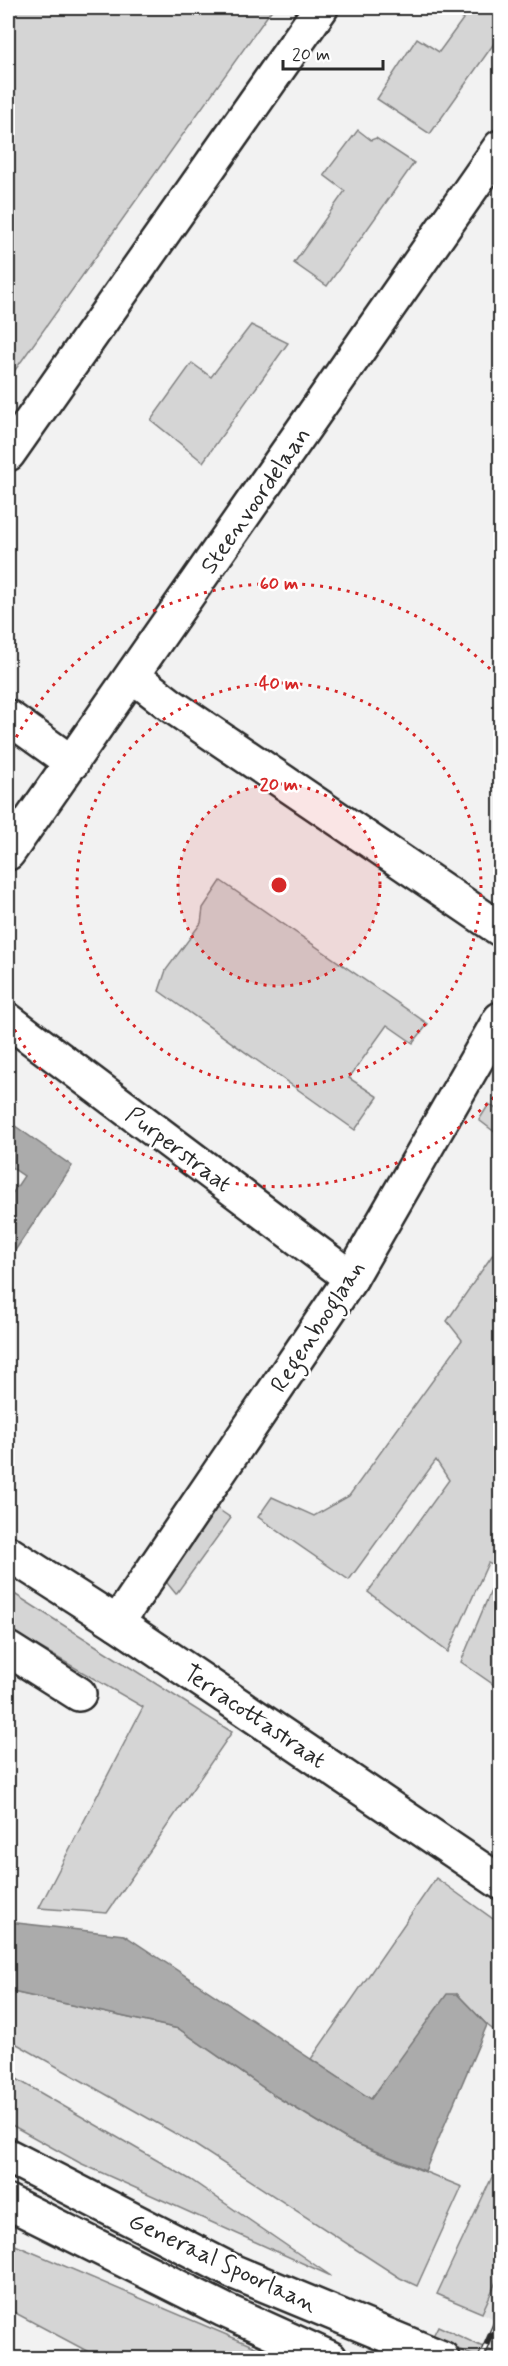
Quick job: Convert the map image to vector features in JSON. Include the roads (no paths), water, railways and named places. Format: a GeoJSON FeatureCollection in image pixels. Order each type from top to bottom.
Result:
{"type":"FeatureCollection","features":[{"type":"Feature","properties":{"kind":"street"},"geometry":{"type":"LineString","coordinates":[[8,454],[321,8]]}},
{"type":"Feature","properties":{"kind":"street","name":"Steenvoordelaan"},"geometry":{"type":"LineString","coordinates":[[8,853],[501,147]]}},
{"type":"Feature","properties":{"kind":"street"},"geometry":{"type":"LineString","coordinates":[[133,676],[172,706],[501,929]]}},
{"type":"Feature","properties":{"kind":"street"},"geometry":{"type":"LineString","coordinates":[[8,717],[72,763]]}},
{"type":"Feature","properties":{"kind":"street","name":"Regenbooglaan"},"geometry":{"type":"LineString","coordinates":[[117,1623],[351,1278],[501,1019]]}},
{"type":"Feature","properties":{"kind":"street","name":"Purperstraat"},"geometry":{"type":"LineString","coordinates":[[8,1020],[351,1278]]}},
{"type":"Feature","properties":{"kind":"street","name":"Terracottastraat"},"geometry":{"type":"LineString","coordinates":[[8,1553],[117,1623],[501,1882]]}},
{"type":"Feature","properties":{"kind":"street"},"geometry":{"type":"LineString","coordinates":[[8,1649],[79,1694]]}},
{"type":"Feature","properties":{"kind":"street","name":"Generaal Spoorlaan"},"geometry":{"type":"LineString","coordinates":[[8,2156],[234,2272],[436,2356]]}},
{"type":"Feature","properties":{"kind":"street","name":"Generaal Spoorlaan"},"geometry":{"type":"LineString","coordinates":[[8,2202],[224,2310],[330,2358]]}},
{"type":"Feature","properties":{"kind":"railway"},"geometry":{"type":"LineString","coordinates":[[481,2358],[500,2315]]}}]}
